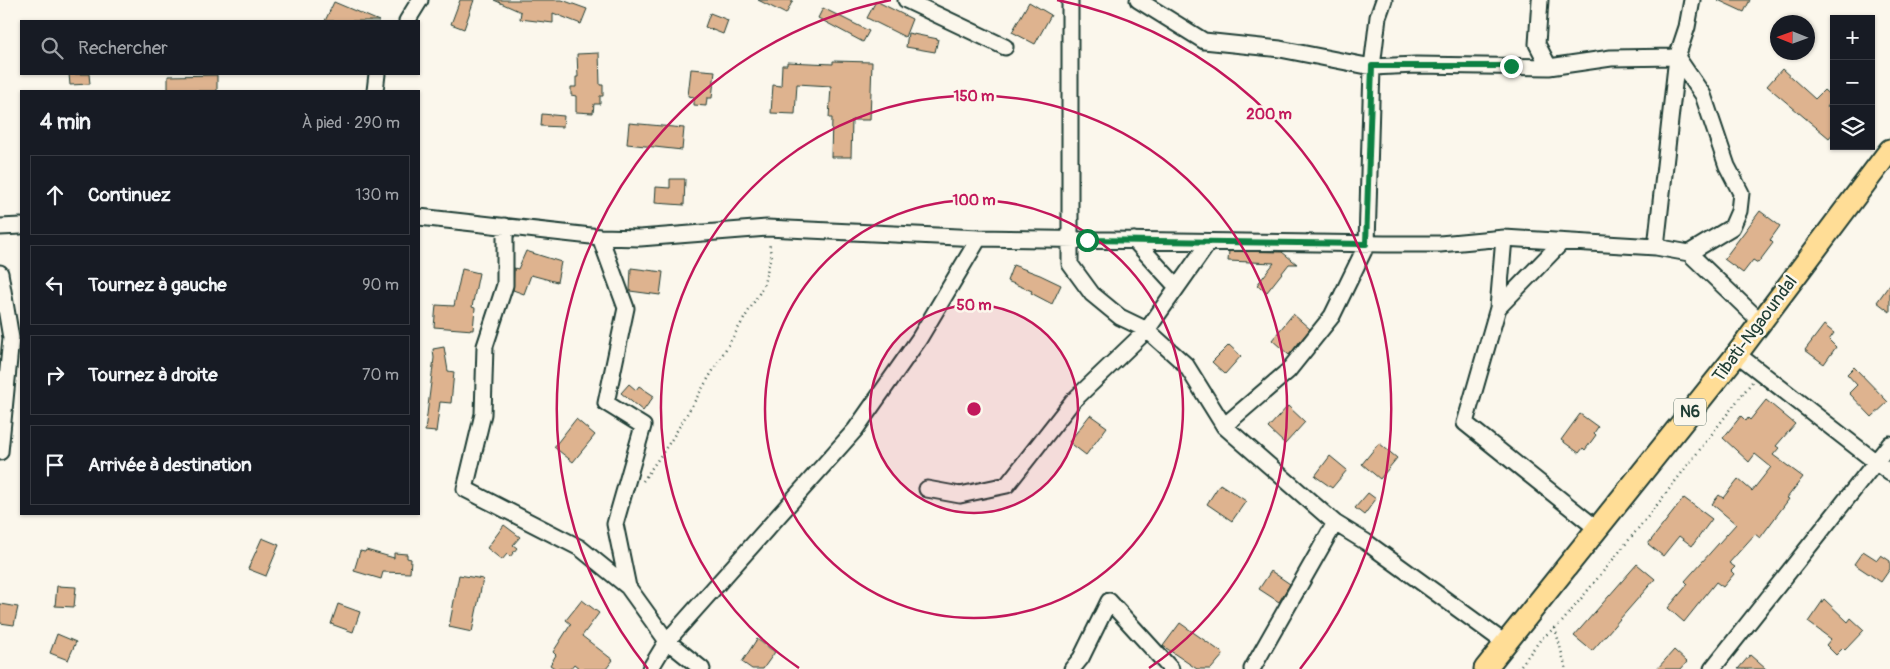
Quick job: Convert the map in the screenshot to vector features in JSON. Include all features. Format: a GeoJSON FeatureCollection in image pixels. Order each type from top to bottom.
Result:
{"type":"FeatureCollection","features":[{"type":"Feature","properties":{"kind":"highway","name":"Tibati-Ngaoundal"},"geometry":{"type":"LineString","coordinates":[[1484,669],[1737,354],[1890,150]]}},
{"type":"Feature","properties":{"kind":"street"},"geometry":{"type":"LineString","coordinates":[[408,20],[420,0]]}},
{"type":"Feature","properties":{"kind":"street"},"geometry":{"type":"LineString","coordinates":[[906,0],[1005,47]]}},
{"type":"Feature","properties":{"kind":"street"},"geometry":{"type":"LineString","coordinates":[[1070,0],[1070,264],[1092,294],[1120,317],[1147,330],[1186,365],[1224,426],[1335,523],[1366,542],[1505,643]]}},
{"type":"Feature","properties":{"kind":"street"},"geometry":{"type":"LineString","coordinates":[[1138,0],[1204,42],[1280,49],[1372,66],[1549,67],[1611,58],[1677,57]]}},
{"type":"Feature","properties":{"kind":"street"},"geometry":{"type":"LineString","coordinates":[[1224,426],[1288,372],[1332,316],[1366,244],[1372,66],[1378,17],[1384,0]]}},
{"type":"Feature","properties":{"kind":"street"},"geometry":{"type":"LineString","coordinates":[[1540,0],[1537,44],[1549,67]]}},
{"type":"Feature","properties":{"kind":"street"},"geometry":{"type":"LineString","coordinates":[[1656,247],[1677,57],[1687,27],[1692,0]]}},
{"type":"Feature","properties":{"kind":"street"},"geometry":{"type":"LineString","coordinates":[[1677,57],[1703,95],[1727,166],[1741,193],[1739,211],[1732,227],[1689,253]]}},
{"type":"Feature","properties":{"kind":"street"},"geometry":{"type":"LineString","coordinates":[[375,90],[377,75]]}},
{"type":"Feature","properties":{"kind":"street"},"geometry":{"type":"LineString","coordinates":[[420,217],[600,237],[640,238],[767,228],[979,238],[1209,242],[1440,244],[1504,238],[1656,247],[1689,253],[1760,322]]}},
{"type":"Feature","properties":{"kind":"street"},"geometry":{"type":"LineString","coordinates":[[0,227],[20,226]]}},
{"type":"Feature","properties":{"kind":"street"},"geometry":{"type":"LineString","coordinates":[[505,226],[505,285],[485,346],[483,414],[465,489],[580,548],[628,587],[667,641],[702,669]]}},
{"type":"Feature","properties":{"kind":"street"},"geometry":{"type":"LineString","coordinates":[[600,237],[626,308],[606,403],[643,426],[615,524],[628,587]]}},
{"type":"Feature","properties":{"kind":"street"},"geometry":{"type":"LineString","coordinates":[[650,669],[667,641],[855,430],[919,339],[979,238]]}},
{"type":"Feature","properties":{"kind":"street"},"geometry":{"type":"LineString","coordinates":[[1504,238],[1498,308],[1465,423],[1596,528]]}},
{"type":"Feature","properties":{"kind":"street"},"geometry":{"type":"LineString","coordinates":[[1134,240],[1177,287]]}},
{"type":"Feature","properties":{"kind":"street"},"geometry":{"type":"LineString","coordinates":[[927,490],[960,495],[1007,485],[1072,402],[1147,330],[1209,242]]}},
{"type":"Feature","properties":{"kind":"street"},"geometry":{"type":"LineString","coordinates":[[1498,308],[1562,242]]}},
{"type":"Feature","properties":{"kind":"street"},"geometry":{"type":"LineString","coordinates":[[0,273],[11,338],[0,452]]}},
{"type":"Feature","properties":{"kind":"street"},"geometry":{"type":"LineString","coordinates":[[1737,354],[1890,473]]}},
{"type":"Feature","properties":{"kind":"street"},"geometry":{"type":"LineString","coordinates":[[1712,669],[1890,444]]}},
{"type":"Feature","properties":{"kind":"street"},"geometry":{"type":"LineString","coordinates":[[1252,669],[1335,523]]}},
{"type":"Feature","properties":{"kind":"street"},"geometry":{"type":"LineString","coordinates":[[1072,669],[1081,658],[1109,601],[1171,669]]}},
{"type":"Feature","properties":{"kind":"path"},"geometry":{"type":"LineString","coordinates":[[642,482],[672,439],[763,287],[770,256],[767,228]]}},
{"type":"Feature","properties":{"kind":"path"},"geometry":{"type":"LineString","coordinates":[[1518,669],[1541,639],[1562,622],[1650,514],[1759,372]]}},
{"type":"Feature","properties":{"kind":"path"},"geometry":{"type":"LineString","coordinates":[[1555,628],[1566,669]]}},
{"type":"Feature","properties":{"kind":"building"},"geometry":{"type":"Polygon","coordinates":[[[460,0],[474,0],[464,29],[451,24],[460,0]]]}},
{"type":"Feature","properties":{"kind":"building"},"geometry":{"type":"Polygon","coordinates":[[[494,0],[562,0],[587,9],[581,24],[553,13],[553,23],[520,19],[521,12],[494,0]]]}},
{"type":"Feature","properties":{"kind":"building"},"geometry":{"type":"Polygon","coordinates":[[[758,0],[793,0],[786,14],[758,0]]]}},
{"type":"Feature","properties":{"kind":"building"},"geometry":{"type":"Polygon","coordinates":[[[1718,0],[1750,0],[1744,12],[1718,0]]]}},
{"type":"Feature","properties":{"kind":"building"},"geometry":{"type":"Polygon","coordinates":[[[876,1],[912,19],[905,37],[867,18],[876,1]]]}},
{"type":"Feature","properties":{"kind":"building"},"geometry":{"type":"Polygon","coordinates":[[[334,2],[377,20],[325,20],[334,2]]]}},
{"type":"Feature","properties":{"kind":"building"},"geometry":{"type":"Polygon","coordinates":[[[1029,2],[1051,15],[1035,44],[1012,32],[1029,2]]]}},
{"type":"Feature","properties":{"kind":"building"},"geometry":{"type":"Polygon","coordinates":[[[823,8],[869,31],[863,42],[818,18],[823,8]]]}},
{"type":"Feature","properties":{"kind":"building"},"geometry":{"type":"Polygon","coordinates":[[[710,13],[728,20],[723,34],[705,27],[710,13]]]}},
{"type":"Feature","properties":{"kind":"building"},"geometry":{"type":"Polygon","coordinates":[[[908,33],[938,39],[935,52],[906,47],[908,33]]]}},
{"type":"Feature","properties":{"kind":"building"},"geometry":{"type":"Polygon","coordinates":[[[599,53],[600,85],[603,85],[603,96],[600,96],[600,104],[594,104],[593,113],[576,112],[576,96],[571,95],[571,87],[576,87],[576,77],[578,77],[577,54],[599,53]]]}},
{"type":"Feature","properties":{"kind":"building"},"geometry":{"type":"Polygon","coordinates":[[[833,61],[872,62],[870,120],[852,120],[851,157],[831,157],[832,118],[829,118],[831,86],[797,84],[795,114],[771,113],[773,85],[781,86],[782,65],[787,65],[787,62],[833,64],[833,61]]]}},
{"type":"Feature","properties":{"kind":"building"},"geometry":{"type":"Polygon","coordinates":[[[691,69],[715,71],[712,98],[707,98],[706,106],[694,105],[694,97],[688,96],[691,69]]]}},
{"type":"Feature","properties":{"kind":"building"},"geometry":{"type":"Polygon","coordinates":[[[1782,69],[1815,99],[1824,90],[1830,95],[1830,104],[1827,107],[1830,110],[1830,137],[1829,138],[1767,86],[1782,69]]]}},
{"type":"Feature","properties":{"kind":"building"},"geometry":{"type":"Polygon","coordinates":[[[69,75],[89,75],[90,84],[70,85],[69,75]]]}},
{"type":"Feature","properties":{"kind":"building"},"geometry":{"type":"Polygon","coordinates":[[[217,75],[217,90],[168,90],[168,76],[217,75]]]}},
{"type":"Feature","properties":{"kind":"building"},"geometry":{"type":"Polygon","coordinates":[[[542,114],[564,116],[563,127],[541,126],[542,114]]]}},
{"type":"Feature","properties":{"kind":"building"},"geometry":{"type":"Polygon","coordinates":[[[629,123],[684,128],[682,150],[627,144],[629,123]]]}},
{"type":"Feature","properties":{"kind":"building"},"geometry":{"type":"Polygon","coordinates":[[[670,179],[685,179],[684,205],[655,203],[656,187],[670,188],[670,179]]]}},
{"type":"Feature","properties":{"kind":"building"},"geometry":{"type":"Polygon","coordinates":[[[1760,211],[1780,226],[1770,240],[1773,243],[1758,263],[1753,260],[1743,273],[1724,259],[1760,211]]]}},
{"type":"Feature","properties":{"kind":"building"},"geometry":{"type":"Polygon","coordinates":[[[526,251],[561,262],[557,282],[531,275],[524,294],[513,290],[514,268],[518,269],[526,251]]]}},
{"type":"Feature","properties":{"kind":"building"},"geometry":{"type":"Polygon","coordinates":[[[1229,251],[1282,252],[1297,264],[1289,264],[1267,292],[1257,285],[1274,263],[1228,261],[1229,251]]]}},
{"type":"Feature","properties":{"kind":"building"},"geometry":{"type":"Polygon","coordinates":[[[1013,265],[1061,285],[1052,304],[1031,293],[1032,291],[1007,281],[1013,265]]]}},
{"type":"Feature","properties":{"kind":"building"},"geometry":{"type":"Polygon","coordinates":[[[631,268],[663,272],[660,295],[630,291],[631,268]]]}},
{"type":"Feature","properties":{"kind":"building"},"geometry":{"type":"Polygon","coordinates":[[[462,269],[479,273],[472,307],[475,308],[473,330],[434,327],[436,305],[454,306],[462,269]]]}},
{"type":"Feature","properties":{"kind":"building"},"geometry":{"type":"Polygon","coordinates":[[[1890,284],[1890,312],[1877,302],[1890,284]]]}},
{"type":"Feature","properties":{"kind":"building"},"geometry":{"type":"Polygon","coordinates":[[[1293,314],[1310,329],[1289,355],[1272,340],[1293,314]]]}},
{"type":"Feature","properties":{"kind":"building"},"geometry":{"type":"Polygon","coordinates":[[[1824,325],[1834,333],[1829,340],[1836,347],[1824,364],[1805,350],[1824,325]]]}},
{"type":"Feature","properties":{"kind":"building"},"geometry":{"type":"Polygon","coordinates":[[[1229,345],[1241,356],[1225,374],[1212,362],[1229,345]]]}},
{"type":"Feature","properties":{"kind":"building"},"geometry":{"type":"Polygon","coordinates":[[[444,347],[448,371],[454,372],[451,403],[440,402],[436,432],[425,431],[434,358],[433,349],[444,347]]]}},
{"type":"Feature","properties":{"kind":"building"},"geometry":{"type":"Polygon","coordinates":[[[1854,367],[1888,402],[1872,417],[1849,393],[1857,385],[1847,374],[1854,367]]]}},
{"type":"Feature","properties":{"kind":"building"},"geometry":{"type":"Polygon","coordinates":[[[629,384],[636,390],[639,386],[654,396],[643,411],[621,393],[629,384]]]}},
{"type":"Feature","properties":{"kind":"building"},"geometry":{"type":"Polygon","coordinates":[[[1766,400],[1795,424],[1776,446],[1779,448],[1773,455],[1803,477],[1760,538],[1755,534],[1729,563],[1735,567],[1731,571],[1734,574],[1723,587],[1716,582],[1684,622],[1668,608],[1688,584],[1685,581],[1736,524],[1712,504],[1719,495],[1723,498],[1738,479],[1752,491],[1771,467],[1755,454],[1749,462],[1723,438],[1741,416],[1746,421],[1748,418],[1750,420],[1766,400]]]}},
{"type":"Feature","properties":{"kind":"building"},"geometry":{"type":"Polygon","coordinates":[[[1288,406],[1305,422],[1285,444],[1268,428],[1288,406]]]}},
{"type":"Feature","properties":{"kind":"building"},"geometry":{"type":"Polygon","coordinates":[[[1580,414],[1598,427],[1594,433],[1596,435],[1585,450],[1583,448],[1579,453],[1561,440],[1580,414]]]}},
{"type":"Feature","properties":{"kind":"building"},"geometry":{"type":"Polygon","coordinates":[[[1090,415],[1107,427],[1086,455],[1069,442],[1090,415]]]}},
{"type":"Feature","properties":{"kind":"building"},"geometry":{"type":"Polygon","coordinates":[[[576,419],[595,435],[573,462],[554,447],[576,419]]]}},
{"type":"Feature","properties":{"kind":"building"},"geometry":{"type":"Polygon","coordinates":[[[1379,443],[1397,458],[1380,479],[1362,464],[1379,443]]]}},
{"type":"Feature","properties":{"kind":"building"},"geometry":{"type":"Polygon","coordinates":[[[1330,456],[1347,470],[1332,488],[1315,476],[1330,456]]]}},
{"type":"Feature","properties":{"kind":"building"},"geometry":{"type":"Polygon","coordinates":[[[1220,484],[1246,501],[1232,521],[1207,504],[1220,484]]]}},
{"type":"Feature","properties":{"kind":"building"},"geometry":{"type":"Polygon","coordinates":[[[1368,493],[1376,499],[1364,515],[1355,508],[1368,493]]]}},
{"type":"Feature","properties":{"kind":"building"},"geometry":{"type":"Polygon","coordinates":[[[1684,498],[1712,519],[1692,546],[1679,536],[1663,556],[1648,544],[1684,498]]]}},
{"type":"Feature","properties":{"kind":"building"},"geometry":{"type":"Polygon","coordinates":[[[504,525],[520,537],[513,545],[517,548],[510,557],[507,554],[502,560],[487,548],[504,525]]]}},
{"type":"Feature","properties":{"kind":"building"},"geometry":{"type":"Polygon","coordinates":[[[262,538],[279,545],[266,576],[248,569],[262,538]]]}},
{"type":"Feature","properties":{"kind":"building"},"geometry":{"type":"Polygon","coordinates":[[[366,550],[394,558],[394,553],[407,554],[407,558],[411,559],[410,573],[383,572],[381,579],[354,571],[360,551],[365,552],[366,550]]]}},
{"type":"Feature","properties":{"kind":"building"},"geometry":{"type":"Polygon","coordinates":[[[1863,551],[1877,560],[1881,555],[1890,561],[1890,569],[1881,582],[1854,564],[1863,551]]]}},
{"type":"Feature","properties":{"kind":"building"},"geometry":{"type":"Polygon","coordinates":[[[1637,564],[1655,579],[1592,651],[1574,636],[1637,564]]]}},
{"type":"Feature","properties":{"kind":"building"},"geometry":{"type":"Polygon","coordinates":[[[1271,571],[1290,584],[1279,602],[1259,589],[1271,571]]]}},
{"type":"Feature","properties":{"kind":"building"},"geometry":{"type":"Polygon","coordinates":[[[459,575],[483,579],[472,632],[449,627],[459,575]]]}},
{"type":"Feature","properties":{"kind":"building"},"geometry":{"type":"Polygon","coordinates":[[[57,586],[76,587],[74,607],[55,606],[57,586]]]}},
{"type":"Feature","properties":{"kind":"building"},"geometry":{"type":"Polygon","coordinates":[[[1824,599],[1848,622],[1851,618],[1864,630],[1845,650],[1843,648],[1836,655],[1826,645],[1831,639],[1808,622],[1824,599]]]}},
{"type":"Feature","properties":{"kind":"building"},"geometry":{"type":"Polygon","coordinates":[[[582,600],[599,613],[582,636],[613,660],[606,669],[580,669],[574,664],[570,669],[556,669],[550,665],[556,655],[553,652],[571,624],[566,620],[582,600]]]}},
{"type":"Feature","properties":{"kind":"building"},"geometry":{"type":"Polygon","coordinates":[[[0,604],[18,607],[14,625],[0,623],[0,604]]]}},
{"type":"Feature","properties":{"kind":"building"},"geometry":{"type":"Polygon","coordinates":[[[338,604],[360,612],[353,632],[331,624],[338,604]]]}},
{"type":"Feature","properties":{"kind":"building"},"geometry":{"type":"Polygon","coordinates":[[[1180,623],[1224,654],[1211,669],[1197,669],[1163,646],[1180,623]]]}},
{"type":"Feature","properties":{"kind":"building"},"geometry":{"type":"Polygon","coordinates":[[[57,634],[76,642],[68,660],[50,653],[57,634]]]}},
{"type":"Feature","properties":{"kind":"building"},"geometry":{"type":"Polygon","coordinates":[[[757,639],[775,652],[763,669],[752,669],[742,662],[757,639]]]}},
{"type":"Feature","properties":{"kind":"building"},"geometry":{"type":"Polygon","coordinates":[[[1674,650],[1687,662],[1681,669],[1657,669],[1674,650]]]}},
{"type":"Feature","properties":{"kind":"building"},"geometry":{"type":"Polygon","coordinates":[[[1750,655],[1766,669],[1738,669],[1750,655]]]}},
{"type":"Feature","properties":{"kind":"route"},"geometry":{"type":"LineString","coordinates":[[1087,240],[1366,244],[1372,66],[1511,66]]}}]}
